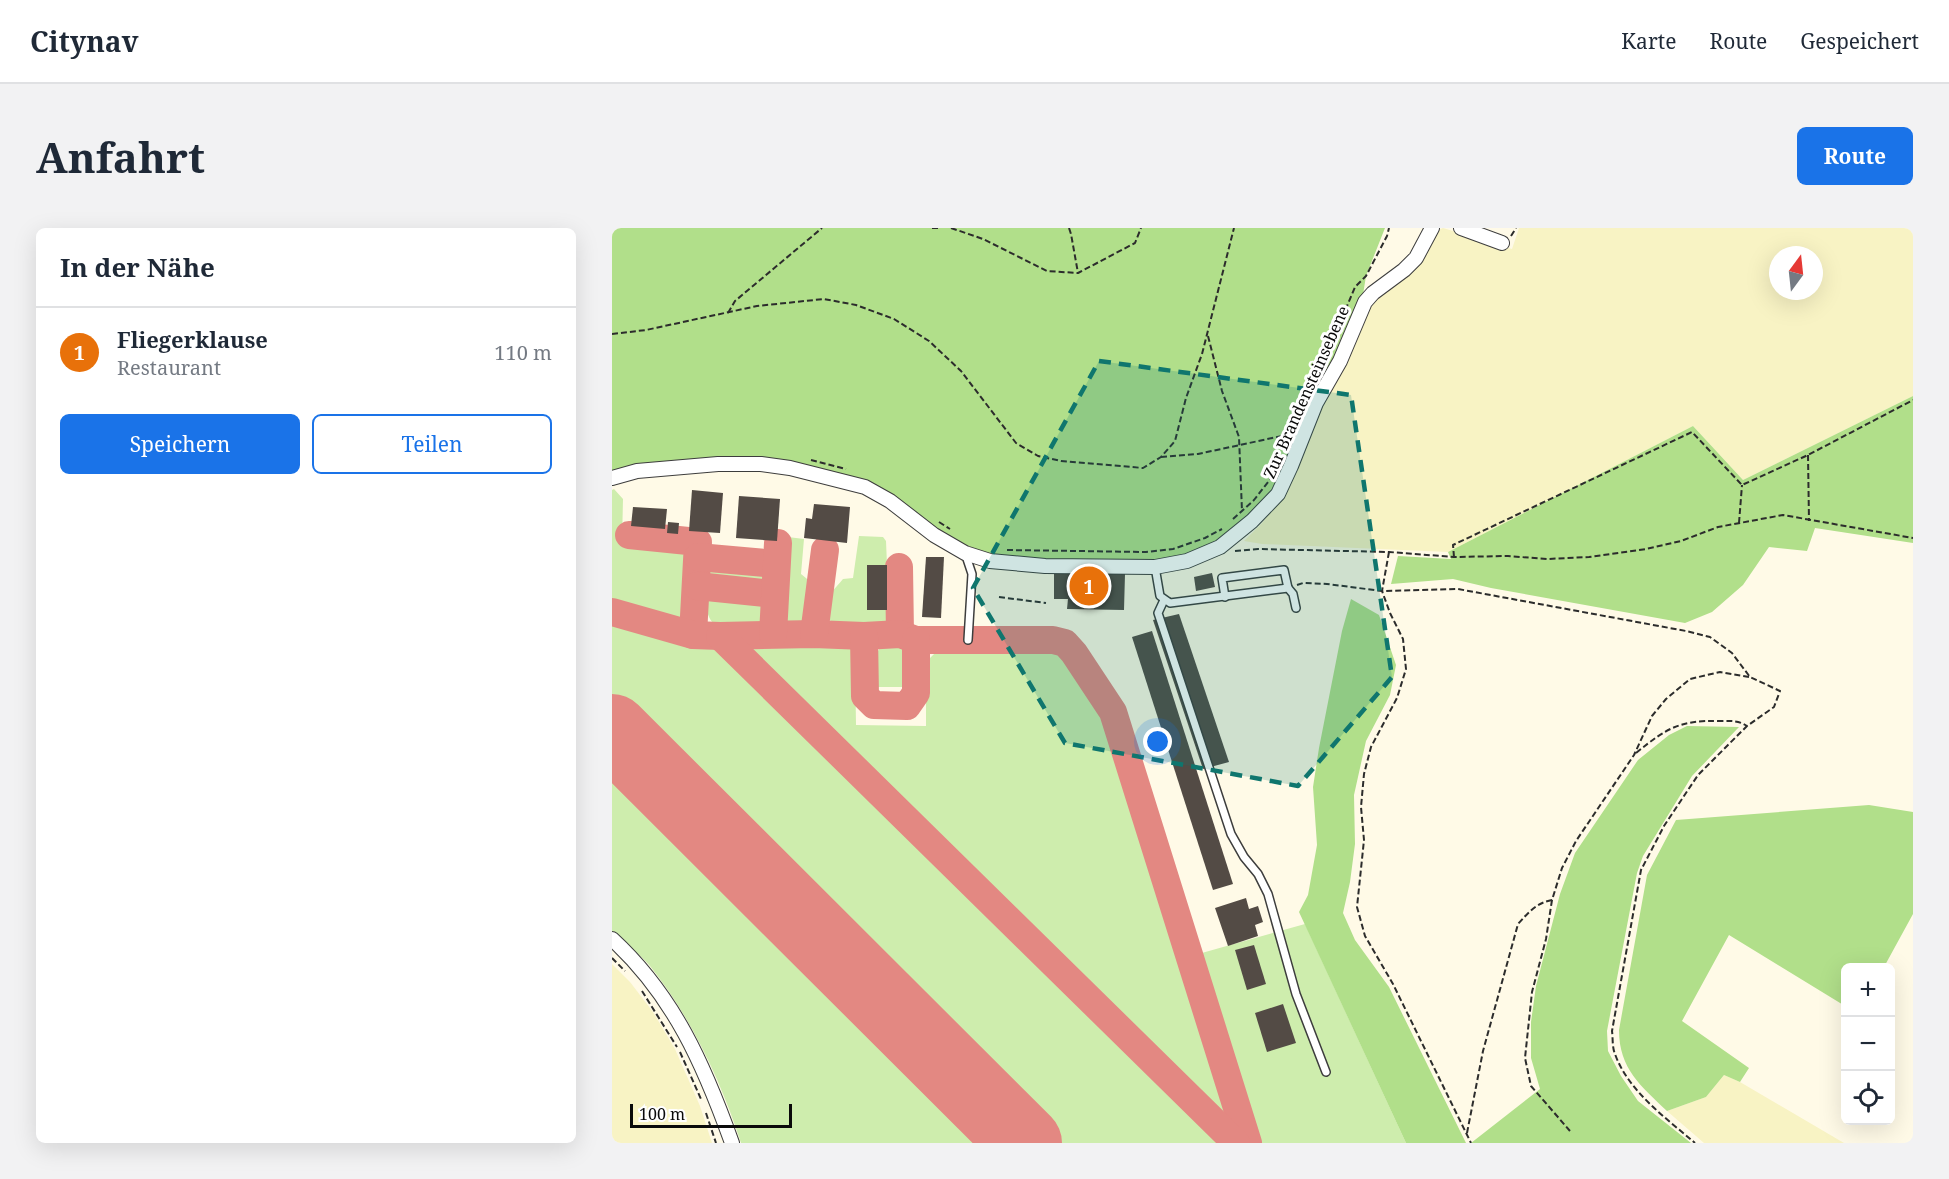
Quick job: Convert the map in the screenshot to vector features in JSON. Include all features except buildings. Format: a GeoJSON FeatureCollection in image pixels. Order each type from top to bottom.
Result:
{"type":"FeatureCollection","features":[{"type":"Feature","properties":{"kind":"street","name":"Zur Brandensteinsebene"},"geometry":{"type":"LineString","coordinates":[[612,478],[637,471],[698,465],[761,464],[790,468],[865,488],[879,494],[934,535],[965,553],[990,561],[1045,566],[1155,567],[1188,561],[1220,547],[1252,521],[1278,494],[1316,403],[1340,361],[1365,302],[1416,258],[1432,228]]}},
{"type":"Feature","properties":{"kind":"street"},"geometry":{"type":"LineString","coordinates":[[1461,228],[1502,243]]}},
{"type":"Feature","properties":{"kind":"street"},"geometry":{"type":"LineString","coordinates":[[612,939],[646,973],[677,1018],[719,1105],[732,1143]]}},
{"type":"Feature","properties":{"kind":"lane"},"geometry":{"type":"LineString","coordinates":[[965,553],[972,574],[968,640]]}},
{"type":"Feature","properties":{"kind":"lane"},"geometry":{"type":"LineString","coordinates":[[1155,567],[1158,591],[1164,600],[1170,603],[1288,588]]}},
{"type":"Feature","properties":{"kind":"lane"},"geometry":{"type":"LineString","coordinates":[[1225,597],[1222,578],[1284,570],[1296,608]]}},
{"type":"Feature","properties":{"kind":"lane"},"geometry":{"type":"LineString","coordinates":[[1164,600],[1158,613],[1231,834],[1244,857],[1258,874],[1268,894],[1296,994],[1326,1072]]}},
{"type":"Feature","properties":{"kind":"path"},"geometry":{"type":"LineString","coordinates":[[728,313],[735,301],[822,228]]}},
{"type":"Feature","properties":{"kind":"path"},"geometry":{"type":"LineString","coordinates":[[932,228],[939,228]]}},
{"type":"Feature","properties":{"kind":"path"},"geometry":{"type":"LineString","coordinates":[[951,228],[983,239],[1047,271],[1078,273],[1135,243],[1141,228]]}},
{"type":"Feature","properties":{"kind":"path"},"geometry":{"type":"LineString","coordinates":[[1069,228],[1078,273]]}},
{"type":"Feature","properties":{"kind":"path"},"geometry":{"type":"LineString","coordinates":[[612,334],[646,330],[757,306],[824,299],[856,305],[894,319],[929,341],[961,371],[996,421],[1016,443],[1038,456],[1061,461],[1143,468],[1161,457],[1175,441],[1207,334],[1234,228]]}},
{"type":"Feature","properties":{"kind":"path"},"geometry":{"type":"LineString","coordinates":[[1318,375],[1355,287],[1366,276],[1389,228]]}},
{"type":"Feature","properties":{"kind":"path"},"geometry":{"type":"LineString","coordinates":[[1207,334],[1239,444],[1242,512]]}},
{"type":"Feature","properties":{"kind":"path"},"geometry":{"type":"LineString","coordinates":[[1742,485],[1809,455],[1913,400]]}},
{"type":"Feature","properties":{"kind":"path"},"geometry":{"type":"LineString","coordinates":[[1454,557],[1453,545],[1692,432],[1742,485],[1739,523]]}},
{"type":"Feature","properties":{"kind":"path"},"geometry":{"type":"LineString","coordinates":[[1290,441],[1293,433]]}},
{"type":"Feature","properties":{"kind":"path"},"geometry":{"type":"LineString","coordinates":[[1161,457],[1198,454],[1278,436]]}},
{"type":"Feature","properties":{"kind":"path"},"geometry":{"type":"LineString","coordinates":[[1809,455],[1809,521]]}},
{"type":"Feature","properties":{"kind":"path"},"geometry":{"type":"LineString","coordinates":[[811,460],[849,470]]}},
{"type":"Feature","properties":{"kind":"path"},"geometry":{"type":"LineString","coordinates":[[1233,519],[1254,500],[1275,471]]}},
{"type":"Feature","properties":{"kind":"path"},"geometry":{"type":"LineString","coordinates":[[1226,552],[1258,549],[1389,552],[1454,557],[1508,556],[1547,559],[1589,557],[1646,549],[1680,541],[1718,527],[1783,515],[1913,538]]}},
{"type":"Feature","properties":{"kind":"path"},"geometry":{"type":"LineString","coordinates":[[936,521],[956,533]]}},
{"type":"Feature","properties":{"kind":"path"},"geometry":{"type":"LineString","coordinates":[[1006,550],[1146,552],[1173,549],[1205,538],[1225,527]]}},
{"type":"Feature","properties":{"kind":"path"},"geometry":{"type":"LineString","coordinates":[[1389,552],[1382,591],[1403,639],[1406,669],[1397,698],[1371,747],[1364,774],[1361,807],[1364,840],[1358,907],[1365,936],[1393,984],[1471,1143]]}},
{"type":"Feature","properties":{"kind":"path"},"geometry":{"type":"LineString","coordinates":[[1288,588],[1303,583],[1382,591],[1458,589],[1686,631],[1710,637],[1731,653],[1750,677]]}},
{"type":"Feature","properties":{"kind":"path"},"geometry":{"type":"LineString","coordinates":[[999,597],[1046,603]]}},
{"type":"Feature","properties":{"kind":"path"},"geometry":{"type":"LineString","coordinates":[[1570,1131],[1531,1086],[1525,1058],[1532,992],[1546,939],[1552,900],[1562,868],[1576,841],[1634,755],[1652,716],[1666,699],[1690,679],[1720,672],[1750,677],[1780,691],[1774,707],[1746,726],[1698,775],[1664,826],[1641,870],[1612,1031],[1613,1052],[1622,1070],[1640,1093],[1695,1143]]}},
{"type":"Feature","properties":{"kind":"path"},"geometry":{"type":"LineString","coordinates":[[1634,755],[1657,736],[1680,723],[1740,722],[1746,726]]}},
{"type":"Feature","properties":{"kind":"path"},"geometry":{"type":"LineString","coordinates":[[1467,1133],[1483,1051],[1518,924],[1540,902],[1552,900]]}},
{"type":"Feature","properties":{"kind":"path"},"geometry":{"type":"LineString","coordinates":[[612,958],[627,973]]}},
{"type":"Feature","properties":{"kind":"path"},"geometry":{"type":"LineString","coordinates":[[640,988],[678,1050],[704,1106],[716,1143]]}},
{"type":"Feature","properties":{"kind":"highlighted area"},"geometry":{"type":"Polygon","coordinates":[[[1099,361],[1351,395],[1392,677],[1298,786],[1065,743],[973,588],[1099,361]]]}},
{"type":"Feature","properties":{"kind":"shaded area"},"geometry":{"type":"Polygon","coordinates":[[[1443,228],[1512,249],[1519,228],[1913,228],[1913,396],[1743,480],[1693,426],[1448,552],[1262,544],[1244,541],[1262,523],[1284,494],[1365,306],[1436,231],[1443,228]]]}},
{"type":"Feature","properties":{"kind":"shaded area"},"geometry":{"type":"Polygon","coordinates":[[[612,964],[630,982],[653,1012],[675,1049],[700,1106],[712,1143],[612,1143],[612,964]]]}},
{"type":"Feature","properties":{"kind":"shaded area"},"geometry":{"type":"Polygon","coordinates":[[[1724,1075],[1844,1143],[1704,1143],[1667,1111],[1706,1097],[1724,1075]]]}},
{"type":"Feature","properties":{"kind":"green space"},"geometry":{"type":"Polygon","coordinates":[[[612,228],[1385,228],[1366,276],[1362,301],[1281,483],[1218,546],[1174,563],[1048,564],[975,555],[891,500],[791,466],[631,466],[612,471],[612,228]]]}},
{"type":"Feature","properties":{"kind":"green space"},"geometry":{"type":"Polygon","coordinates":[[[1913,396],[1913,543],[1815,528],[1807,551],[1769,547],[1743,585],[1712,612],[1685,623],[1453,579],[1391,584],[1398,556],[1451,559],[1448,552],[1693,426],[1743,480],[1913,396]]]}},
{"type":"Feature","properties":{"kind":"green space"},"geometry":{"type":"Polygon","coordinates":[[[614,489],[623,499],[622,542],[682,547],[691,558],[686,613],[697,646],[843,644],[852,650],[855,660],[856,725],[926,726],[926,662],[937,651],[1052,649],[1065,656],[1098,698],[1112,721],[1184,958],[1305,924],[1406,1143],[741,1143],[714,1073],[679,1006],[650,966],[612,932],[612,490],[614,489]]]}},
{"type":"Feature","properties":{"kind":"green space"},"geometry":{"type":"Polygon","coordinates":[[[859,536],[883,537],[886,541],[887,565],[867,565],[867,610],[896,610],[896,622],[889,625],[839,626],[833,624],[823,611],[827,598],[843,579],[853,578],[859,536]]]}},
{"type":"Feature","properties":{"kind":"green space"},"geometry":{"type":"Polygon","coordinates":[[[788,537],[804,539],[801,574],[812,583],[804,620],[796,627],[789,626],[784,614],[788,537]]]}},
{"type":"Feature","properties":{"kind":"green space"},"geometry":{"type":"Polygon","coordinates":[[[713,564],[760,568],[766,571],[765,581],[760,583],[713,578],[707,571],[713,564]]]}},
{"type":"Feature","properties":{"kind":"green space"},"geometry":{"type":"Polygon","coordinates":[[[715,594],[763,600],[767,611],[763,626],[716,626],[707,609],[708,600],[715,594]]]}},
{"type":"Feature","properties":{"kind":"green space"},"geometry":{"type":"Polygon","coordinates":[[[1351,599],[1379,615],[1396,665],[1390,695],[1366,741],[1354,795],[1355,844],[1343,913],[1355,940],[1389,987],[1466,1143],[1406,1143],[1299,912],[1308,895],[1317,845],[1313,787],[1319,748],[1342,631],[1351,599]]]}},
{"type":"Feature","properties":{"kind":"green space"},"geometry":{"type":"Polygon","coordinates":[[[900,645],[908,654],[909,687],[874,687],[875,656],[881,646],[900,645]]]}},
{"type":"Feature","properties":{"kind":"green space"},"geometry":{"type":"Polygon","coordinates":[[[1687,726],[1739,727],[1692,776],[1643,856],[1637,873],[1607,1031],[1608,1051],[1638,1101],[1691,1143],[1471,1143],[1540,1089],[1531,1058],[1531,1022],[1536,986],[1560,894],[1575,853],[1638,760],[1669,735],[1687,726]]]}},
{"type":"Feature","properties":{"kind":"green space"},"geometry":{"type":"Polygon","coordinates":[[[1869,805],[1913,812],[1913,914],[1886,963],[1841,963],[1841,1004],[1729,935],[1682,1021],[1749,1068],[1740,1082],[1724,1075],[1706,1097],[1667,1111],[1640,1085],[1627,1066],[1620,1044],[1619,1030],[1647,875],[1676,820],[1869,805]]]}},
{"type":"Feature","properties":{"kind":"taxiway"},"geometry":{"type":"LineString","coordinates":[[629,535],[698,542],[693,635]]}},
{"type":"Feature","properties":{"kind":"taxiway"},"geometry":{"type":"LineString","coordinates":[[773,634],[778,543]]}},
{"type":"Feature","properties":{"kind":"taxiway"},"geometry":{"type":"LineString","coordinates":[[814,634],[825,550]]}},
{"type":"Feature","properties":{"kind":"taxiway"},"geometry":{"type":"LineString","coordinates":[[698,557],[776,564]]}},
{"type":"Feature","properties":{"kind":"taxiway"},"geometry":{"type":"LineString","coordinates":[[899,567],[900,634]]}},
{"type":"Feature","properties":{"kind":"taxiway"},"geometry":{"type":"LineString","coordinates":[[697,586],[774,594]]}},
{"type":"Feature","properties":{"kind":"taxiway"},"geometry":{"type":"LineString","coordinates":[[612,612],[693,635],[864,636],[900,634],[916,640],[1053,640],[1065,643],[1113,712],[1248,1143]]}},
{"type":"Feature","properties":{"kind":"taxiway"},"geometry":{"type":"LineString","coordinates":[[720,636],[1236,1143]]}},
{"type":"Feature","properties":{"kind":"taxiway"},"geometry":{"type":"LineString","coordinates":[[864,636],[865,696],[874,705],[907,706],[916,693],[916,640]]}},
{"type":"Feature","properties":{"kind":"runway"},"geometry":{"type":"LineString","coordinates":[[612,731],[1025,1143]]}},
{"type":"Feature","properties":{"kind":"place","name":"Fliegerklause"},"geometry":{"type":"Point","coordinates":[1089,586]}}]}
